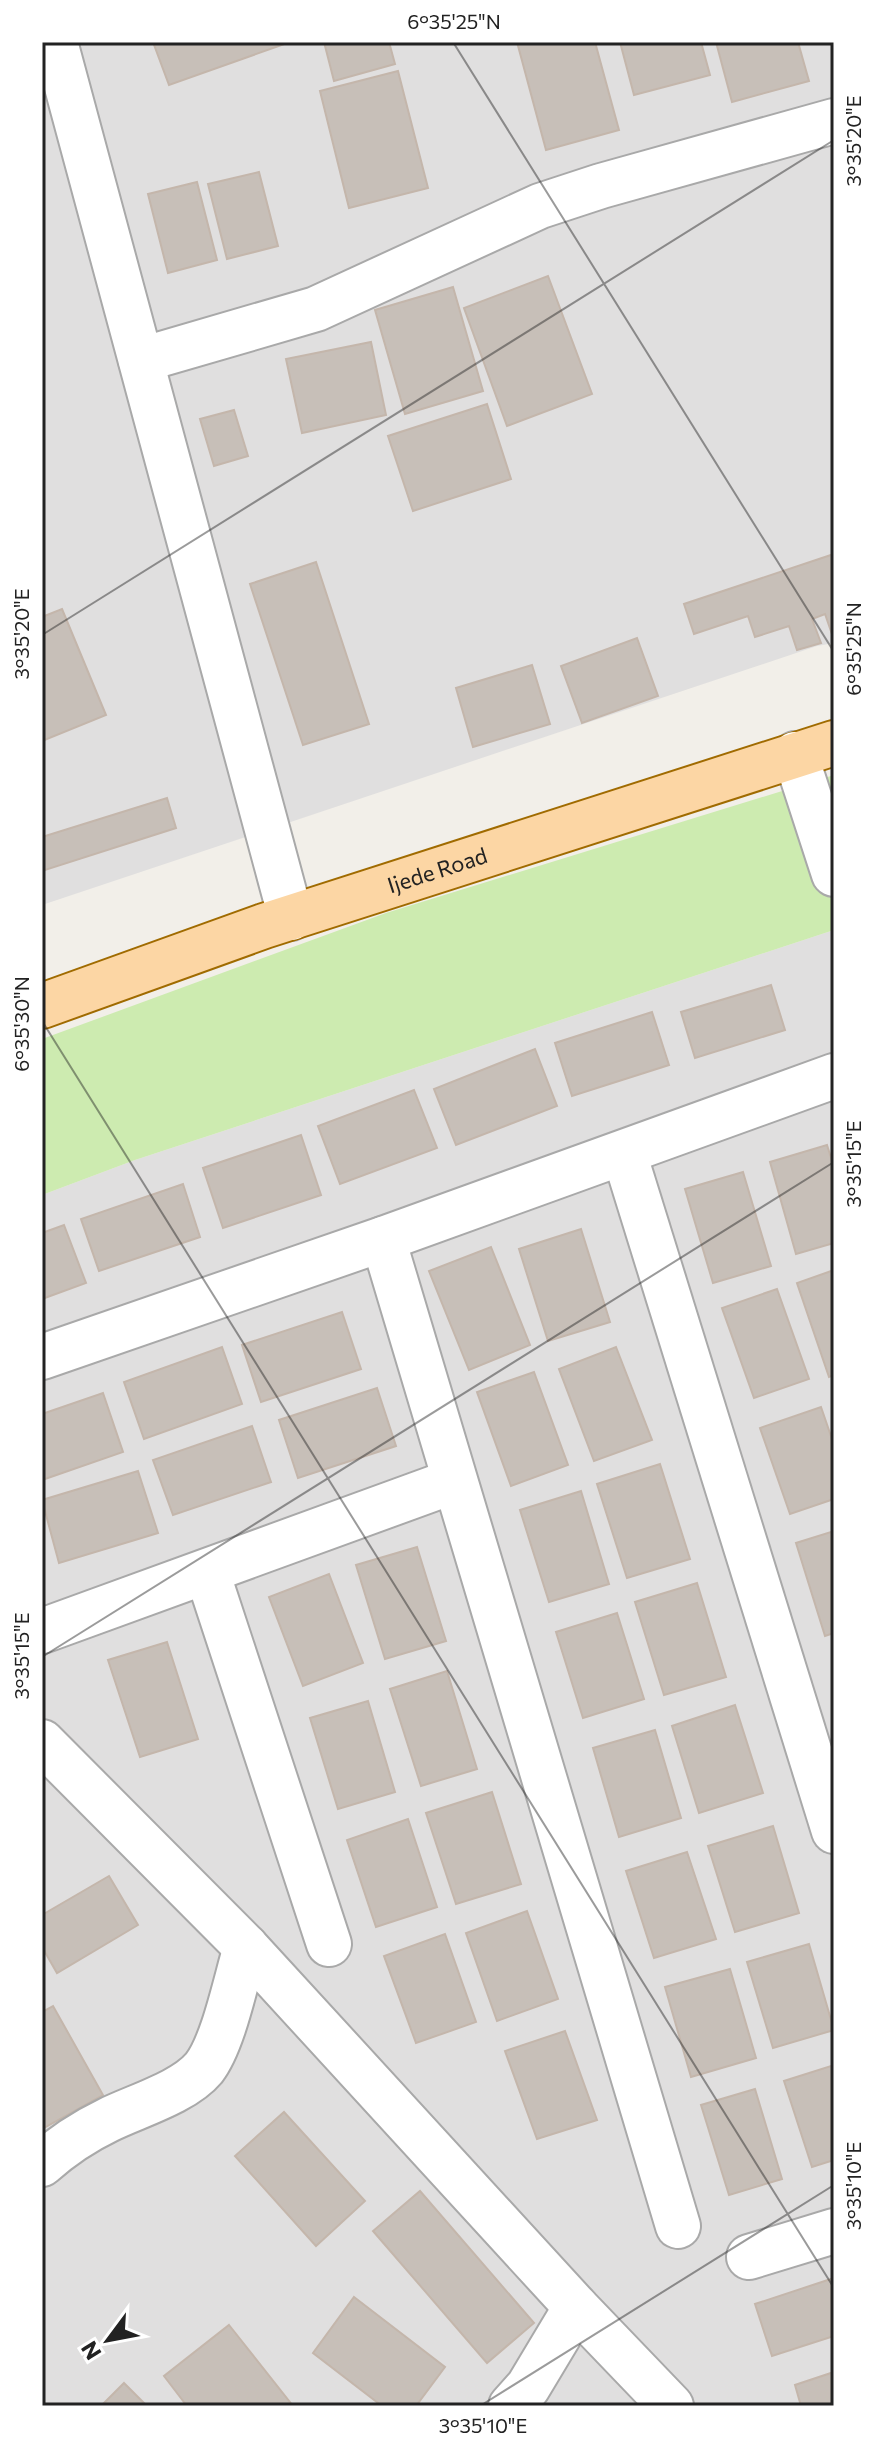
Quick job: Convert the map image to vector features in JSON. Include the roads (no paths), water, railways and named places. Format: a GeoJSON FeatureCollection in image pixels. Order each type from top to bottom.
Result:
{"type":"FeatureCollection","features":[{"type":"Feature","properties":{"kind":"main road","name":"Ijede Road"},"geometry":{"type":"LineString","coordinates":[[42,1006],[291,918],[814,748]]}},
{"type":"Feature","properties":{"kind":"street"},"geometry":{"type":"LineString","coordinates":[[55,42],[291,918]]}},
{"type":"Feature","properties":{"kind":"street"},"geometry":{"type":"LineString","coordinates":[[141,360],[316,309],[540,206],[834,121]]}},
{"type":"Feature","properties":{"kind":"street"},"geometry":{"type":"LineString","coordinates":[[814,748],[834,874]]}},
{"type":"Feature","properties":{"kind":"street"},"geometry":{"type":"LineString","coordinates":[[42,1357],[383,1239],[834,1076]]}},
{"type":"Feature","properties":{"kind":"street"},"geometry":{"type":"LineString","coordinates":[[624,1153],[834,1831]]}},
{"type":"Feature","properties":{"kind":"street"},"geometry":{"type":"LineString","coordinates":[[383,1239],[678,2226]]}},
{"type":"Feature","properties":{"kind":"street"},"geometry":{"type":"LineString","coordinates":[[42,1631],[454,1481]]}},
{"type":"Feature","properties":{"kind":"street"},"geometry":{"type":"LineString","coordinates":[[207,1572],[329,1944]]}},
{"type":"Feature","properties":{"kind":"street"},"geometry":{"type":"LineString","coordinates":[[42,1742],[246,1947],[576,2307],[671,2406]]}},
{"type":"Feature","properties":{"kind":"street"},"geometry":{"type":"LineString","coordinates":[[42,2164],[67,2142],[174,2090],[203,2069],[216,2047],[246,1947]]}},
{"type":"Feature","properties":{"kind":"street"},"geometry":{"type":"LineString","coordinates":[[749,2257],[834,2231]]}},
{"type":"Feature","properties":{"kind":"street"},"geometry":{"type":"LineString","coordinates":[[511,2406],[528,2387],[576,2307]]}}]}
